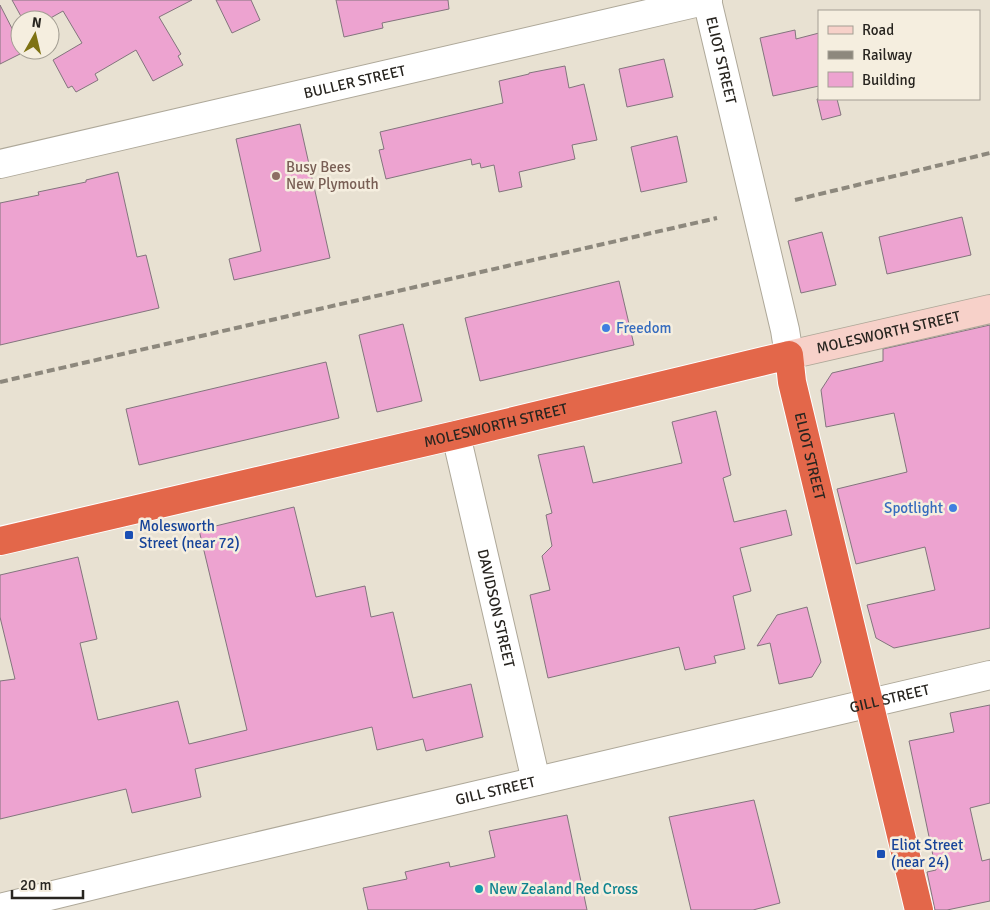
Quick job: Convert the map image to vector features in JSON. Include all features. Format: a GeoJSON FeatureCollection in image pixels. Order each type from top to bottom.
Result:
{"type":"FeatureCollection","features":[{"type":"Feature","properties":{"kind":"highway","name":"MOLESWORTH STREET"},"geometry":{"type":"LineString","coordinates":[[0,542],[789,355]]}},
{"type":"Feature","properties":{"kind":"highway","name":"ELIOT STREET"},"geometry":{"type":"LineString","coordinates":[[789,355],[792,382],[919,910]]}},
{"type":"Feature","properties":{"kind":"main road","name":"MOLESWORTH STREET"},"geometry":{"type":"LineString","coordinates":[[789,355],[990,309]]}},
{"type":"Feature","properties":{"kind":"street","name":"BULLER STREET"},"geometry":{"type":"LineString","coordinates":[[0,164],[707,0]]}},
{"type":"Feature","properties":{"kind":"street","name":"ELIOT STREET"},"geometry":{"type":"LineString","coordinates":[[707,0],[783,320],[789,355]]}},
{"type":"Feature","properties":{"kind":"street","name":"DAVIDSON STREET"},"geometry":{"type":"LineString","coordinates":[[456,435],[536,781]]}},
{"type":"Feature","properties":{"kind":"street","name":"GILL STREET"},"geometry":{"type":"LineString","coordinates":[[0,908],[990,675]]}},
{"type":"Feature","properties":{"kind":"building"},"geometry":{"type":"Polygon","coordinates":[[[12,0],[192,0],[159,17],[181,54],[178,56],[183,65],[153,81],[136,50],[95,74],[98,80],[76,92],[72,86],[68,88],[53,60],[60,60],[60,56],[82,43],[63,11],[60,13],[60,10],[18,10],[12,0]]]}},
{"type":"Feature","properties":{"kind":"building"},"geometry":{"type":"Polygon","coordinates":[[[216,0],[251,0],[260,20],[232,33],[216,0]]]}},
{"type":"Feature","properties":{"kind":"building"},"geometry":{"type":"Polygon","coordinates":[[[336,0],[448,0],[449,9],[382,23],[383,28],[344,37],[336,0]]]}},
{"type":"Feature","properties":{"kind":"building"},"geometry":{"type":"Polygon","coordinates":[[[0,5],[10,24],[10,59],[0,64],[0,5]]]}},
{"type":"Feature","properties":{"kind":"building"},"geometry":{"type":"Polygon","coordinates":[[[795,30],[796,39],[818,33],[818,86],[773,96],[760,38],[795,30]]]}},
{"type":"Feature","properties":{"kind":"building"},"geometry":{"type":"Polygon","coordinates":[[[664,59],[673,97],[627,107],[619,69],[664,59]]]}},
{"type":"Feature","properties":{"kind":"building"},"geometry":{"type":"Polygon","coordinates":[[[565,66],[569,88],[584,84],[597,140],[572,145],[575,159],[519,172],[522,187],[499,192],[494,165],[481,168],[480,163],[472,165],[471,159],[386,179],[379,150],[384,149],[380,132],[503,103],[499,81],[565,66]]]}},
{"type":"Feature","properties":{"kind":"building"},"geometry":{"type":"Polygon","coordinates":[[[817,99],[837,100],[841,115],[822,120],[817,99]]]}},
{"type":"Feature","properties":{"kind":"building"},"geometry":{"type":"Polygon","coordinates":[[[300,124],[330,258],[234,280],[229,259],[261,251],[236,139],[300,124]]]}},
{"type":"Feature","properties":{"kind":"building"},"geometry":{"type":"Polygon","coordinates":[[[677,136],[687,182],[641,192],[631,147],[677,136]]]}},
{"type":"Feature","properties":{"kind":"building"},"geometry":{"type":"Polygon","coordinates":[[[118,172],[137,257],[146,255],[159,308],[0,345],[0,203],[39,195],[38,192],[86,182],[86,180],[118,172]]]}},
{"type":"Feature","properties":{"kind":"building"},"geometry":{"type":"Polygon","coordinates":[[[962,217],[971,255],[887,274],[879,237],[962,217]]]}},
{"type":"Feature","properties":{"kind":"building"},"geometry":{"type":"Polygon","coordinates":[[[822,232],[836,285],[801,293],[788,241],[822,232]]]}},
{"type":"Feature","properties":{"kind":"building"},"geometry":{"type":"Polygon","coordinates":[[[619,281],[634,345],[480,381],[465,318],[619,281]]]}},
{"type":"Feature","properties":{"kind":"building"},"geometry":{"type":"Polygon","coordinates":[[[403,324],[422,401],[377,412],[359,335],[403,324]]]}},
{"type":"Feature","properties":{"kind":"building","name":"Spotlight"},"geometry":{"type":"Polygon","coordinates":[[[990,325],[990,628],[894,648],[876,638],[867,605],[935,590],[925,547],[856,564],[837,489],[907,472],[894,413],[826,427],[821,390],[832,373],[883,361],[883,349],[990,325]]]}},
{"type":"Feature","properties":{"kind":"building"},"geometry":{"type":"Polygon","coordinates":[[[326,362],[339,418],[139,465],[126,409],[326,362]]]}},
{"type":"Feature","properties":{"kind":"building"},"geometry":{"type":"Polygon","coordinates":[[[716,411],[731,475],[723,478],[734,522],[786,510],[792,535],[740,548],[751,591],[733,596],[745,649],[714,656],[716,663],[685,670],[679,647],[548,678],[530,595],[550,590],[542,556],[552,546],[546,515],[552,513],[538,455],[584,446],[593,483],[682,463],[672,422],[716,411]]]}},
{"type":"Feature","properties":{"kind":"building"},"geometry":{"type":"Polygon","coordinates":[[[294,507],[316,597],[365,586],[371,617],[393,612],[413,698],[471,684],[483,737],[426,751],[423,739],[377,750],[372,727],[195,769],[201,797],[132,813],[126,789],[0,819],[0,681],[15,679],[0,617],[0,575],[78,557],[97,639],[80,643],[98,720],[178,701],[189,744],[247,730],[199,530],[294,507]]]}},
{"type":"Feature","properties":{"kind":"building"},"geometry":{"type":"Polygon","coordinates":[[[807,607],[821,662],[812,677],[779,684],[770,643],[757,646],[777,615],[807,607]]]}},
{"type":"Feature","properties":{"kind":"building"},"geometry":{"type":"Polygon","coordinates":[[[990,705],[990,803],[970,808],[982,861],[990,859],[990,901],[947,910],[935,910],[927,872],[936,870],[909,741],[954,732],[950,713],[990,705]]]}},
{"type":"Feature","properties":{"kind":"building"},"geometry":{"type":"Polygon","coordinates":[[[754,800],[780,903],[753,910],[691,910],[669,817],[754,800]]]}},
{"type":"Feature","properties":{"kind":"building"},"geometry":{"type":"Polygon","coordinates":[[[567,815],[587,910],[368,910],[363,888],[407,879],[405,872],[449,862],[450,867],[495,857],[489,831],[567,815]]]}},
{"type":"Feature","properties":{"kind":"railway"},"geometry":{"type":"LineString","coordinates":[[795,200],[990,153]]}},
{"type":"Feature","properties":{"kind":"railway"},"geometry":{"type":"LineString","coordinates":[[0,382],[717,218]]}},
{"type":"Feature","properties":{"kind":"place","name":"Busy Bees New Plymouth"},"geometry":{"type":"Point","coordinates":[276,176]}},
{"type":"Feature","properties":{"kind":"place","name":"Freedom"},"geometry":{"type":"Point","coordinates":[606,328]}},
{"type":"Feature","properties":{"kind":"place","name":"Spotlight"},"geometry":{"type":"Point","coordinates":[953,508]}},
{"type":"Feature","properties":{"kind":"place","name":"Molesworth Street (near 72)"},"geometry":{"type":"Point","coordinates":[129,535]}},
{"type":"Feature","properties":{"kind":"place","name":"Eliot Street (near 24)"},"geometry":{"type":"Point","coordinates":[881,854]}},
{"type":"Feature","properties":{"kind":"place","name":"New Zealand Red Cross"},"geometry":{"type":"Point","coordinates":[479,889]}}]}
